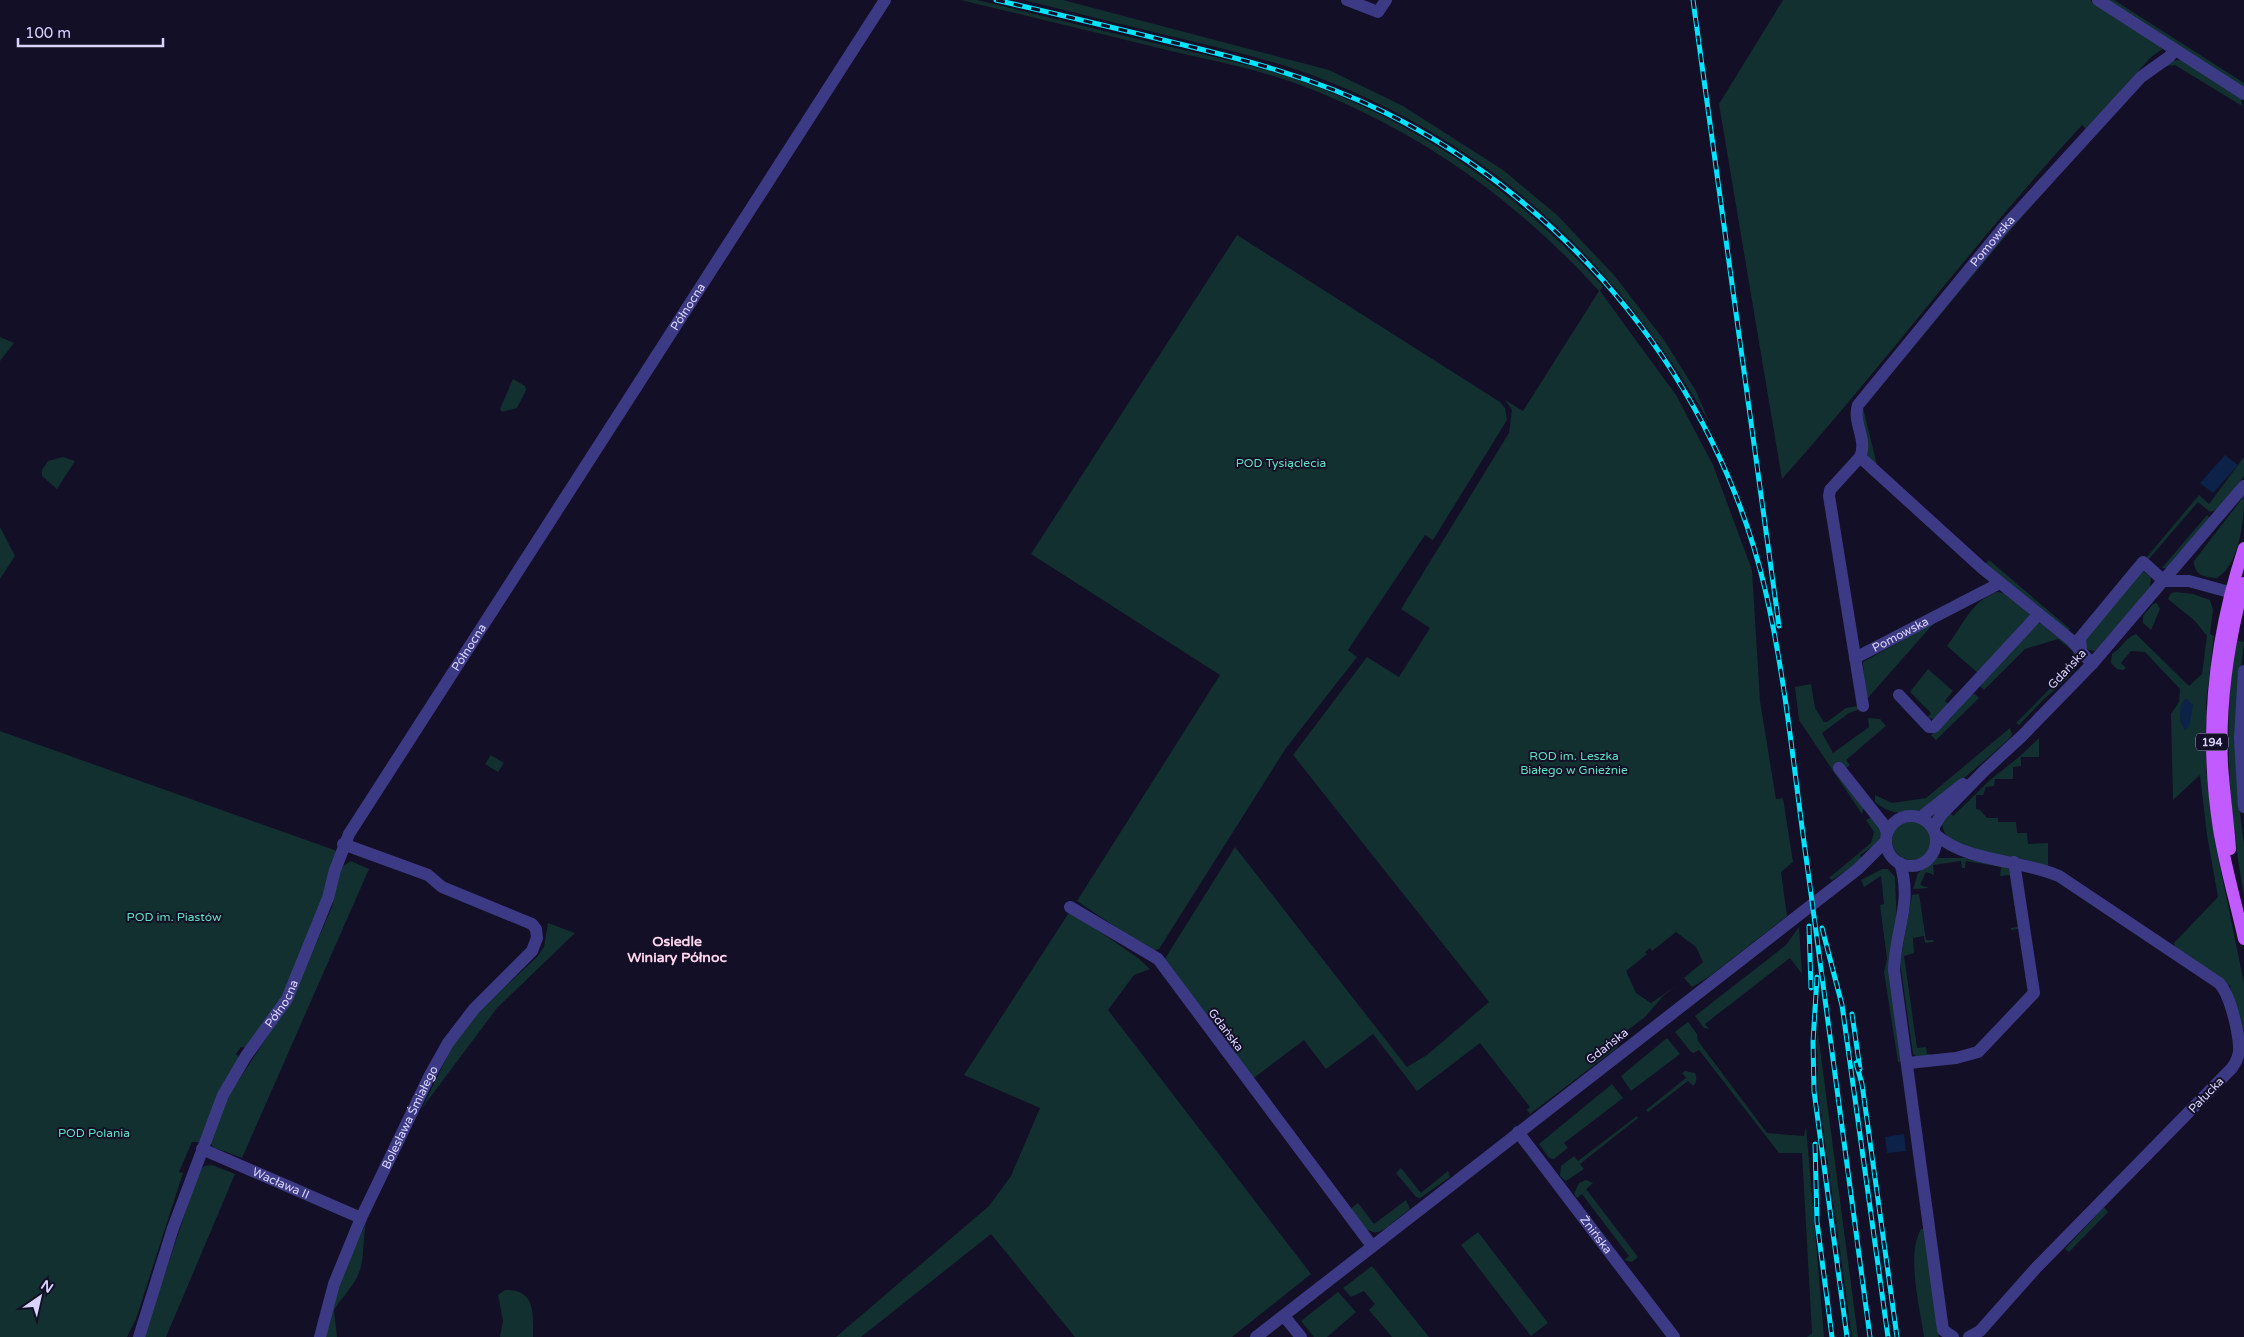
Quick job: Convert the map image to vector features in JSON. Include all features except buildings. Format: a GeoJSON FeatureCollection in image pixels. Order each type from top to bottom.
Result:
{"type":"FeatureCollection","features":[{"type":"Feature","properties":{"kind":"main road","name":"194"},"geometry":{"type":"LineString","coordinates":[[2244,548],[2240,592],[2217,660],[2212,737],[2214,790],[2219,830],[2244,939]]}},
{"type":"Feature","properties":{"kind":"street","name":"Północna"},"geometry":{"type":"LineString","coordinates":[[139,1337],[173,1228],[223,1096],[232,1079],[286,999],[328,898],[344,844],[885,0]]}},
{"type":"Feature","properties":{"kind":"street"},"geometry":{"type":"LineString","coordinates":[[1347,0],[1378,12],[1386,0]]}},
{"type":"Feature","properties":{"kind":"street"},"geometry":{"type":"LineString","coordinates":[[2098,0],[2244,94]]}},
{"type":"Feature","properties":{"kind":"street","name":"Pomowska"},"geometry":{"type":"LineString","coordinates":[[1863,706],[1829,493],[1860,457],[1863,444],[1856,413],[1858,405],[2003,228],[2140,77],[2169,57],[2175,50]]}},
{"type":"Feature","properties":{"kind":"street"},"geometry":{"type":"LineString","coordinates":[[1860,457],[2000,583],[2071,640],[2092,664]]}},
{"type":"Feature","properties":{"kind":"street","name":"Gdańska"},"geometry":{"type":"LineString","coordinates":[[1934,831],[1941,815],[2092,664],[2244,486]]}},
{"type":"Feature","properties":{"kind":"street"},"geometry":{"type":"LineString","coordinates":[[2081,651],[2080,638],[2143,562],[2164,581],[2189,581],[2240,592]]}},
{"type":"Feature","properties":{"kind":"street","name":"Pomowska"},"geometry":{"type":"LineString","coordinates":[[1855,658],[2000,583]]}},
{"type":"Feature","properties":{"kind":"street"},"geometry":{"type":"LineString","coordinates":[[1899,696],[1929,727],[1934,727],[2040,614]]}},
{"type":"Feature","properties":{"kind":"street"},"geometry":{"type":"LineString","coordinates":[[2244,671],[2240,738],[2244,807]]}},
{"type":"Feature","properties":{"kind":"street"},"geometry":{"type":"LineString","coordinates":[[1839,768],[1884,825],[1891,854],[1898,861],[1910,866],[1920,864]]}},
{"type":"Feature","properties":{"kind":"street","name":"Gdańska"},"geometry":{"type":"LineString","coordinates":[[1921,817],[1964,782],[1984,770]]}},
{"type":"Feature","properties":{"kind":"street"},"geometry":{"type":"LineString","coordinates":[[1868,803],[1898,819]]}},
{"type":"Feature","properties":{"kind":"street"},"geometry":{"type":"LineString","coordinates":[[1887,837],[1898,819],[1909,816],[1921,817],[1934,831],[1936,845],[1932,854],[1920,864],[1906,889]]}},
{"type":"Feature","properties":{"kind":"street","name":"Pałucka"},"geometry":{"type":"LineString","coordinates":[[1934,831],[1949,844],[1976,854]]}},
{"type":"Feature","properties":{"kind":"street","name":"Gdańska"},"geometry":{"type":"LineString","coordinates":[[1256,1337],[1858,869],[1887,837]]}},
{"type":"Feature","properties":{"kind":"street","name":"Bolesława Śmiałego"},"geometry":{"type":"LineString","coordinates":[[320,1337],[334,1284],[361,1218],[429,1078],[448,1043],[474,1009],[535,946],[538,935],[532,924],[442,887],[428,875],[344,844]]}},
{"type":"Feature","properties":{"kind":"street","name":"Pałucka"},"geometry":{"type":"LineString","coordinates":[[1932,854],[1948,852],[1976,854],[2014,862],[2059,876],[2219,983],[2226,990],[2240,1047],[2238,1059],[2232,1068],[2036,1268],[1980,1331],[1969,1337]]}},
{"type":"Feature","properties":{"kind":"street","name":"Gdańska"},"geometry":{"type":"LineString","coordinates":[[1858,869],[1880,861],[1898,861]]}},
{"type":"Feature","properties":{"kind":"street"},"geometry":{"type":"LineString","coordinates":[[1898,861],[1906,889],[1905,909],[1895,951],[1894,970],[1908,1063],[1942,1330],[1953,1337]]}},
{"type":"Feature","properties":{"kind":"street"},"geometry":{"type":"LineString","coordinates":[[1908,1063],[1956,1058],[1978,1052],[2034,993],[2014,862]]}},
{"type":"Feature","properties":{"kind":"street","name":"Gdańska"},"geometry":{"type":"LineString","coordinates":[[1070,907],[1158,959],[1372,1246]]}},
{"type":"Feature","properties":{"kind":"street","name":"Żnińska"},"geometry":{"type":"LineString","coordinates":[[1518,1132],[1674,1337]]}},
{"type":"Feature","properties":{"kind":"street","name":"Wacława II"},"geometry":{"type":"LineString","coordinates":[[202,1149],[361,1218]]}},
{"type":"Feature","properties":{"kind":"street"},"geometry":{"type":"LineString","coordinates":[[1284,1316],[1301,1337]]}},
{"type":"Feature","properties":{"kind":"green space","name":"ROD im. Leszka Białego w Gnieźnie"},"geometry":{"type":"Polygon","coordinates":[[[961,0],[977,0],[1276,73],[1351,101],[1392,120],[1430,142],[1503,192],[1570,252],[1603,286],[1600,291],[1676,395],[1713,465],[1752,570],[1760,701],[1776,799],[1783,798],[1793,862],[1781,872],[1787,916],[1710,976],[1692,987],[1684,978],[1703,962],[1696,947],[1676,932],[1652,951],[1650,948],[1645,952],[1647,954],[1626,971],[1636,993],[1651,1003],[1679,984],[1664,995],[1645,1017],[1616,1039],[1618,1047],[1530,1114],[1527,1110],[1530,1107],[1480,1043],[1417,1091],[1373,1034],[1326,1069],[1304,1040],[1251,1080],[1161,965],[1235,847],[1407,1067],[1427,1055],[1489,1002],[1293,755],[1367,657],[1399,677],[1430,628],[1401,609],[1509,433],[1512,410],[1505,400],[1523,411],[1599,291],[1567,257],[1499,197],[1426,147],[1387,124],[1346,104],[1287,80],[1221,62],[961,0]]]}},
{"type":"Feature","properties":{"kind":"green space"},"geometry":{"type":"Polygon","coordinates":[[[1024,0],[1063,0],[1329,70],[1403,106],[1503,170],[1557,215],[1614,275],[1664,340],[1696,391],[1709,422],[1672,363],[1632,308],[1588,257],[1541,212],[1490,170],[1434,134],[1374,101],[1295,69],[1236,52],[1024,0]]]}},
{"type":"Feature","properties":{"kind":"green space"},"geometry":{"type":"Polygon","coordinates":[[[1783,0],[2090,0],[2164,48],[2151,57],[2086,129],[2082,125],[2043,168],[1858,391],[1782,479],[1719,104],[1783,0]]]}},
{"type":"Feature","properties":{"kind":"green space"},"geometry":{"type":"Polygon","coordinates":[[[2105,0],[2114,0],[2244,83],[2244,89],[2105,0]]]}},
{"type":"Feature","properties":{"kind":"green space"},"geometry":{"type":"Polygon","coordinates":[[[2184,60],[2241,98],[2242,106],[2175,65],[2154,68],[2013,227],[1863,408],[1877,465],[1865,455],[1860,423],[1861,406],[2018,215],[2130,91],[2158,64],[2165,61],[2184,60]]]}},
{"type":"Feature","properties":{"kind":"green space","name":"POD Tysiąclecia"},"geometry":{"type":"Polygon","coordinates":[[[1237,235],[1500,402],[1505,408],[1507,420],[1433,540],[1425,535],[1348,650],[1357,657],[1286,748],[1159,949],[1151,951],[1077,901],[1220,675],[1031,554],[1237,235]]]}},
{"type":"Feature","properties":{"kind":"green space"},"geometry":{"type":"Polygon","coordinates":[[[0,337],[14,343],[0,361],[0,337]]]}},
{"type":"Feature","properties":{"kind":"green space"},"geometry":{"type":"Polygon","coordinates":[[[513,379],[525,386],[526,390],[517,408],[502,412],[500,409],[513,379]]]}},
{"type":"Feature","properties":{"kind":"green space"},"geometry":{"type":"Polygon","coordinates":[[[63,457],[75,461],[57,489],[42,476],[42,470],[48,461],[63,457]]]}},
{"type":"Feature","properties":{"kind":"green space"},"geometry":{"type":"Polygon","coordinates":[[[2244,457],[2244,476],[2217,510],[2210,512],[2198,502],[2148,560],[2146,558],[2199,495],[2209,504],[2244,457]]]}},
{"type":"Feature","properties":{"kind":"green space"},"geometry":{"type":"Polygon","coordinates":[[[2244,496],[2242,529],[2231,563],[2217,578],[2201,575],[2194,566],[2194,561],[2244,496]]]}},
{"type":"Feature","properties":{"kind":"green space"},"geometry":{"type":"Polygon","coordinates":[[[2207,515],[2210,518],[2168,568],[2162,568],[2207,515]]]}},
{"type":"Feature","properties":{"kind":"green space"},"geometry":{"type":"Polygon","coordinates":[[[0,527],[15,556],[0,579],[0,527]]]}},
{"type":"Feature","properties":{"kind":"green space"},"geometry":{"type":"Polygon","coordinates":[[[1989,560],[2070,629],[2068,632],[1985,564],[1989,560]]]}},
{"type":"Feature","properties":{"kind":"green space"},"geometry":{"type":"Polygon","coordinates":[[[2142,570],[2151,578],[2150,588],[2095,651],[2088,650],[2085,646],[2086,638],[2142,570]]]}},
{"type":"Feature","properties":{"kind":"green space"},"geometry":{"type":"Polygon","coordinates":[[[1997,592],[2004,593],[2032,616],[1979,674],[1947,646],[1968,614],[1980,602],[1997,592]]]}},
{"type":"Feature","properties":{"kind":"green space"},"geometry":{"type":"Polygon","coordinates":[[[2171,593],[2193,594],[2210,600],[2213,610],[2210,634],[2214,636],[2206,703],[2206,771],[2215,842],[2244,983],[2244,1045],[2230,986],[2175,947],[2174,943],[2218,897],[2207,835],[2200,775],[2173,800],[2171,714],[2179,702],[2180,689],[2145,652],[2131,651],[2121,663],[2126,668],[2123,670],[2117,669],[2111,663],[2112,654],[2136,634],[2189,686],[2202,674],[2207,636],[2195,621],[2168,599],[2171,593]]]}},
{"type":"Feature","properties":{"kind":"green space"},"geometry":{"type":"Polygon","coordinates":[[[2157,603],[2160,609],[2151,630],[2143,623],[2143,616],[2153,604],[2157,603]]]}},
{"type":"Feature","properties":{"kind":"green space"},"geometry":{"type":"Polygon","coordinates":[[[1935,622],[1866,700],[1863,662],[1935,622]]]}},
{"type":"Feature","properties":{"kind":"green space"},"geometry":{"type":"Polygon","coordinates":[[[2041,623],[2075,651],[2078,665],[2066,680],[2019,725],[2016,723],[2075,663],[2073,651],[2058,639],[2025,649],[1984,690],[1980,686],[2037,624],[2041,623]]]}},
{"type":"Feature","properties":{"kind":"green space"},"geometry":{"type":"Polygon","coordinates":[[[2236,640],[2244,642],[2241,669],[2239,804],[2244,847],[2244,896],[2234,832],[2228,736],[2229,704],[2236,640]]]}},
{"type":"Feature","properties":{"kind":"green space"},"geometry":{"type":"Polygon","coordinates":[[[1928,669],[1953,691],[1945,701],[1949,705],[1935,719],[1927,718],[1931,713],[1910,692],[1928,669]]]}},
{"type":"Feature","properties":{"kind":"green space"},"geometry":{"type":"Polygon","coordinates":[[[1811,684],[1815,708],[1824,722],[1827,722],[1846,708],[1858,706],[1858,710],[1849,713],[1822,733],[1833,753],[1869,727],[1868,718],[1880,719],[1886,726],[1846,760],[1850,765],[1844,770],[1864,807],[1862,814],[1799,720],[1795,687],[1811,684]]]}},
{"type":"Feature","properties":{"kind":"green space"},"geometry":{"type":"Polygon","coordinates":[[[1975,694],[1979,698],[1936,740],[1931,735],[1950,719],[1971,695],[1975,694]]]}},
{"type":"Feature","properties":{"kind":"green space"},"geometry":{"type":"Polygon","coordinates":[[[2010,728],[2012,735],[2009,739],[1963,779],[1925,808],[1918,811],[1900,813],[1885,809],[1875,802],[1875,795],[1892,803],[1926,798],[2010,728]]]}},
{"type":"Feature","properties":{"kind":"green space"},"geometry":{"type":"Polygon","coordinates":[[[0,731],[337,851],[323,902],[284,994],[247,1048],[241,1047],[236,1054],[240,1058],[199,1142],[192,1142],[179,1172],[183,1173],[136,1319],[127,1337],[0,1337],[0,731]]]}},
{"type":"Feature","properties":{"kind":"green space"},"geometry":{"type":"Polygon","coordinates":[[[2039,738],[2039,757],[2021,757],[2021,766],[2013,767],[2013,779],[1995,779],[1994,786],[1986,787],[1983,795],[1976,795],[1976,809],[1980,810],[1987,818],[1998,818],[1998,822],[2016,822],[2017,833],[2027,833],[2028,844],[2048,843],[2048,866],[1974,849],[1948,837],[1942,824],[1949,812],[1953,816],[1990,780],[2039,738]]]}},
{"type":"Feature","properties":{"kind":"green space"},"geometry":{"type":"Polygon","coordinates":[[[491,755],[504,763],[498,772],[485,764],[491,755]]]}},
{"type":"Feature","properties":{"kind":"green space"},"geometry":{"type":"Polygon","coordinates":[[[1872,817],[1881,827],[1883,839],[1860,855],[1862,860],[1832,880],[1829,878],[1871,843],[1874,832],[1866,820],[1872,817]]]}},
{"type":"Feature","properties":{"kind":"green space"},"geometry":{"type":"Polygon","coordinates":[[[1912,820],[1926,826],[1932,840],[1926,854],[1912,860],[1898,854],[1892,840],[1898,826],[1912,820]]]}},
{"type":"Feature","properties":{"kind":"green space"},"geometry":{"type":"Polygon","coordinates":[[[1937,858],[1965,858],[2007,867],[2010,875],[2000,876],[2001,867],[1966,861],[1965,868],[1962,868],[1961,861],[1933,865],[1934,875],[1926,872],[1920,885],[1929,888],[1913,889],[1918,873],[1937,858]]]}},
{"type":"Feature","properties":{"kind":"green space"},"geometry":{"type":"Polygon","coordinates":[[[351,861],[369,869],[242,1158],[213,1147],[210,1142],[229,1095],[292,999],[332,907],[339,873],[344,865],[351,861]]]}},
{"type":"Feature","properties":{"kind":"green space"},"geometry":{"type":"Polygon","coordinates":[[[1882,869],[1888,869],[1895,877],[1902,1061],[1898,1062],[1884,972],[1887,959],[1880,905],[1884,904],[1881,876],[1864,887],[1861,880],[1882,869]]]}},
{"type":"Feature","properties":{"kind":"green space"},"geometry":{"type":"Polygon","coordinates":[[[2011,881],[2019,927],[2018,929],[2011,930],[2011,928],[2018,927],[2011,881]]]}},
{"type":"Feature","properties":{"kind":"green space"},"geometry":{"type":"Polygon","coordinates":[[[1919,894],[1926,940],[1933,940],[1934,942],[1925,943],[1924,936],[1913,938],[1914,953],[1904,956],[1917,1048],[1926,1047],[1927,1054],[1930,1054],[1931,1057],[1917,1057],[1913,1054],[1900,962],[1912,895],[1919,894]]]}},
{"type":"Feature","properties":{"kind":"green space"},"geometry":{"type":"Polygon","coordinates":[[[1070,911],[1138,958],[1150,969],[1134,975],[1108,1010],[1311,1274],[1232,1337],[1075,1337],[991,1234],[861,1337],[836,1337],[989,1206],[1011,1176],[1040,1108],[964,1075],[1070,911]]]}},
{"type":"Feature","properties":{"kind":"green space"},"geometry":{"type":"Polygon","coordinates":[[[548,923],[575,933],[497,1008],[422,1108],[453,1045],[480,1010],[537,957],[544,947],[548,923]]]}},
{"type":"Feature","properties":{"kind":"green space"},"geometry":{"type":"Polygon","coordinates":[[[1799,927],[1802,974],[1790,958],[1705,1024],[1709,1029],[1704,1028],[1695,1016],[1786,945],[1799,927]]]}},
{"type":"Feature","properties":{"kind":"green space"},"geometry":{"type":"Polygon","coordinates":[[[1688,1022],[1697,1034],[1698,1041],[1767,1133],[1804,1136],[1806,1126],[1824,1337],[1807,1337],[1812,1333],[1802,1153],[1779,1153],[1699,1050],[1694,1053],[1691,1052],[1675,1032],[1688,1022]]]}},
{"type":"Feature","properties":{"kind":"green space"},"geometry":{"type":"Polygon","coordinates":[[[1817,1026],[1858,1337],[1852,1337],[1818,1091],[1817,1026]]]}},
{"type":"Feature","properties":{"kind":"green space"},"geometry":{"type":"Polygon","coordinates":[[[1667,1038],[1680,1054],[1631,1091],[1621,1076],[1667,1038]]]}},
{"type":"Feature","properties":{"kind":"green space"},"geometry":{"type":"Polygon","coordinates":[[[1685,1071],[1695,1073],[1696,1080],[1694,1085],[1688,1081],[1648,1112],[1646,1110],[1686,1078],[1682,1073],[1685,1071]]]}},
{"type":"Feature","properties":{"kind":"green space"},"geometry":{"type":"Polygon","coordinates":[[[1612,1084],[1623,1098],[1564,1143],[1568,1148],[1554,1159],[1549,1158],[1539,1144],[1612,1084]]]}},
{"type":"Feature","properties":{"kind":"green space"},"geometry":{"type":"Polygon","coordinates":[[[1637,1116],[1638,1118],[1580,1164],[1584,1169],[1566,1181],[1560,1176],[1561,1166],[1574,1156],[1578,1161],[1637,1116]]]}},
{"type":"Feature","properties":{"kind":"green space"},"geometry":{"type":"Polygon","coordinates":[[[212,1165],[235,1174],[166,1337],[144,1337],[199,1171],[204,1166],[212,1165]]]}},
{"type":"Feature","properties":{"kind":"green space"},"geometry":{"type":"Polygon","coordinates":[[[1401,1168],[1421,1193],[1448,1171],[1450,1177],[1420,1198],[1416,1197],[1396,1173],[1401,1168]]]}},
{"type":"Feature","properties":{"kind":"green space"},"geometry":{"type":"Polygon","coordinates":[[[1586,1180],[1593,1183],[1586,1189],[1638,1257],[1632,1262],[1624,1260],[1629,1256],[1582,1194],[1577,1198],[1574,1194],[1579,1183],[1586,1180]]]}},
{"type":"Feature","properties":{"kind":"green space"},"geometry":{"type":"Polygon","coordinates":[[[1406,1200],[1410,1209],[1378,1232],[1372,1232],[1366,1228],[1349,1210],[1358,1203],[1374,1224],[1406,1200]]]}},
{"type":"Feature","properties":{"kind":"green space"},"geometry":{"type":"Polygon","coordinates":[[[2104,1207],[2108,1212],[2069,1252],[2065,1249],[2104,1207]]]}},
{"type":"Feature","properties":{"kind":"green space"},"geometry":{"type":"Polygon","coordinates":[[[366,1223],[359,1272],[354,1283],[334,1310],[337,1337],[325,1337],[342,1277],[366,1223]]]}},
{"type":"Feature","properties":{"kind":"green space"},"geometry":{"type":"Polygon","coordinates":[[[1921,1229],[1925,1229],[1939,1337],[1924,1337],[1914,1267],[1917,1240],[1921,1229]]]}},
{"type":"Feature","properties":{"kind":"green space"},"geometry":{"type":"Polygon","coordinates":[[[1478,1232],[1548,1323],[1531,1336],[1461,1245],[1478,1232]]]}},
{"type":"Feature","properties":{"kind":"green space"},"geometry":{"type":"Polygon","coordinates":[[[1372,1266],[1429,1337],[1392,1337],[1369,1310],[1375,1304],[1364,1291],[1351,1297],[1343,1288],[1372,1266]]]}},
{"type":"Feature","properties":{"kind":"green space"},"geometry":{"type":"Polygon","coordinates":[[[505,1290],[515,1291],[527,1298],[531,1305],[533,1337],[500,1337],[503,1321],[498,1295],[505,1290]]]}},
{"type":"Feature","properties":{"kind":"green space"},"geometry":{"type":"Polygon","coordinates":[[[1338,1292],[1356,1312],[1327,1337],[1314,1337],[1301,1321],[1338,1292]]]}},
{"type":"Feature","properties":{"kind":"water"},"geometry":{"type":"Polygon","coordinates":[[[2225,455],[2238,465],[2213,493],[2200,483],[2225,455]]]}},
{"type":"Feature","properties":{"kind":"water"},"geometry":{"type":"Polygon","coordinates":[[[2186,698],[2193,705],[2189,727],[2185,730],[2180,714],[2181,705],[2186,698]]]}},
{"type":"Feature","properties":{"kind":"water"},"geometry":{"type":"Polygon","coordinates":[[[1904,1134],[1906,1151],[1887,1153],[1885,1137],[1904,1134]]]}},
{"type":"Feature","properties":{"kind":"railway"},"geometry":{"type":"LineString","coordinates":[[996,0],[1248,61],[1330,89],[1384,112],[1452,151],[1516,197],[1575,250],[1627,308],[1673,373],[1712,441],[1743,513],[1765,589],[1779,657],[1870,1337]]}},
{"type":"Feature","properties":{"kind":"railway"},"geometry":{"type":"LineString","coordinates":[[1693,0],[1779,626]]}},
{"type":"Feature","properties":{"kind":"railway"},"geometry":{"type":"LineString","coordinates":[[1809,926],[1811,988]]}},
{"type":"Feature","properties":{"kind":"railway"},"geometry":{"type":"LineString","coordinates":[[1822,928],[1842,1005],[1888,1337]]}},
{"type":"Feature","properties":{"kind":"railway"},"geometry":{"type":"LineString","coordinates":[[1817,977],[1813,1042],[1814,1091],[1847,1337]]}},
{"type":"Feature","properties":{"kind":"railway"},"geometry":{"type":"LineString","coordinates":[[1852,1014],[1860,1069]]}},
{"type":"Feature","properties":{"kind":"railway"},"geometry":{"type":"LineString","coordinates":[[1856,1063],[1862,1084],[1897,1337]]}},
{"type":"Feature","properties":{"kind":"railway"},"geometry":{"type":"LineString","coordinates":[[1815,1144],[1817,1222],[1832,1337]]}},
{"type":"Feature","properties":{"kind":"district","name":"Osiedle Winiary Północ"},"geometry":{"type":"Point","coordinates":[677,950]}},
{"type":"Feature","properties":{"kind":"park label","name":"POD im. Piastów"},"geometry":{"type":"Point","coordinates":[174,917]}},
{"type":"Feature","properties":{"kind":"park label","name":"POD Polania"},"geometry":{"type":"Point","coordinates":[94,1133]}}]}
